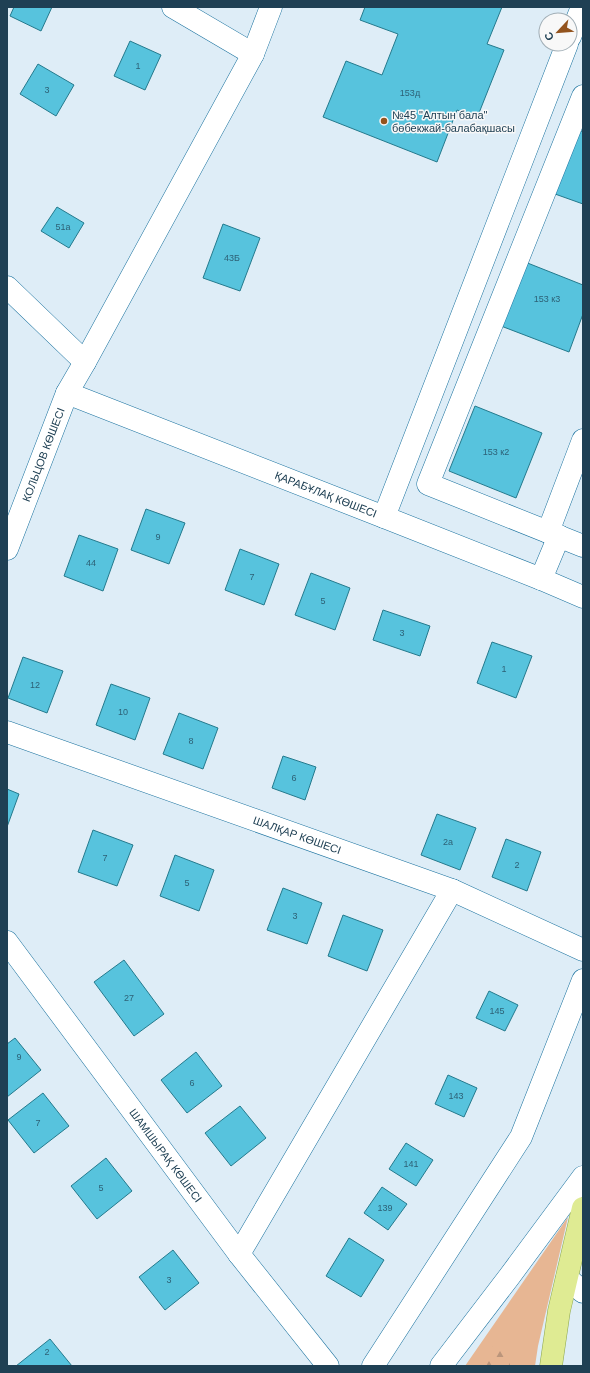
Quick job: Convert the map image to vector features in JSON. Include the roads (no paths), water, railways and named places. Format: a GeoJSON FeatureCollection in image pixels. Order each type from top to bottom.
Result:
{"type":"FeatureCollection","features":[{"type":"Feature","properties":{"kind":"main road"},"geometry":{"type":"LineString","coordinates":[[551,1366],[559,1311],[583,1208]]}},
{"type":"Feature","properties":{"kind":"street"},"geometry":{"type":"LineString","coordinates":[[173,7],[253,54]]}},
{"type":"Feature","properties":{"kind":"street","name":"КОЛЬЦОВ КӨШЕСІ"},"geometry":{"type":"LineString","coordinates":[[7,549],[67,393],[86,362],[253,54],[271,7]]}},
{"type":"Feature","properties":{"kind":"street"},"geometry":{"type":"LineString","coordinates":[[578,17],[582,7]]}},
{"type":"Feature","properties":{"kind":"street"},"geometry":{"type":"LineString","coordinates":[[384,517],[564,52]]}},
{"type":"Feature","properties":{"kind":"street"},"geometry":{"type":"LineString","coordinates":[[583,96],[428,484],[583,546]]}},
{"type":"Feature","properties":{"kind":"street"},"geometry":{"type":"LineString","coordinates":[[7,287],[86,362]]}},
{"type":"Feature","properties":{"kind":"street","name":"ҚАРАБҰЛАҚ КӨШЕСІ"},"geometry":{"type":"LineString","coordinates":[[67,393],[541,579],[583,597]]}},
{"type":"Feature","properties":{"kind":"street"},"geometry":{"type":"LineString","coordinates":[[541,579],[583,440]]}},
{"type":"Feature","properties":{"kind":"street","name":"ШАЛҚАР КӨШЕСІ"},"geometry":{"type":"LineString","coordinates":[[7,732],[452,890],[583,950]]}},
{"type":"Feature","properties":{"kind":"street"},"geometry":{"type":"LineString","coordinates":[[238,1254],[452,890]]}},
{"type":"Feature","properties":{"kind":"street","name":"ШАМШЫРАҚ КӨШЕСІ"},"geometry":{"type":"LineString","coordinates":[[7,942],[238,1254],[328,1366]]}},
{"type":"Feature","properties":{"kind":"street"},"geometry":{"type":"LineString","coordinates":[[373,1366],[521,1137],[583,980]]}},
{"type":"Feature","properties":{"kind":"street"},"geometry":{"type":"LineString","coordinates":[[440,1366],[509,1278],[583,1177]]}},
{"type":"Feature","properties":{"kind":"street"},"geometry":{"type":"LineString","coordinates":[[567,1278],[583,1292]]}},
{"type":"Feature","properties":{"kind":"place","name":"№45 \"Алтын бала\" бөбекжай-балабақшасы"},"geometry":{"type":"Point","coordinates":[384,121]}}]}
